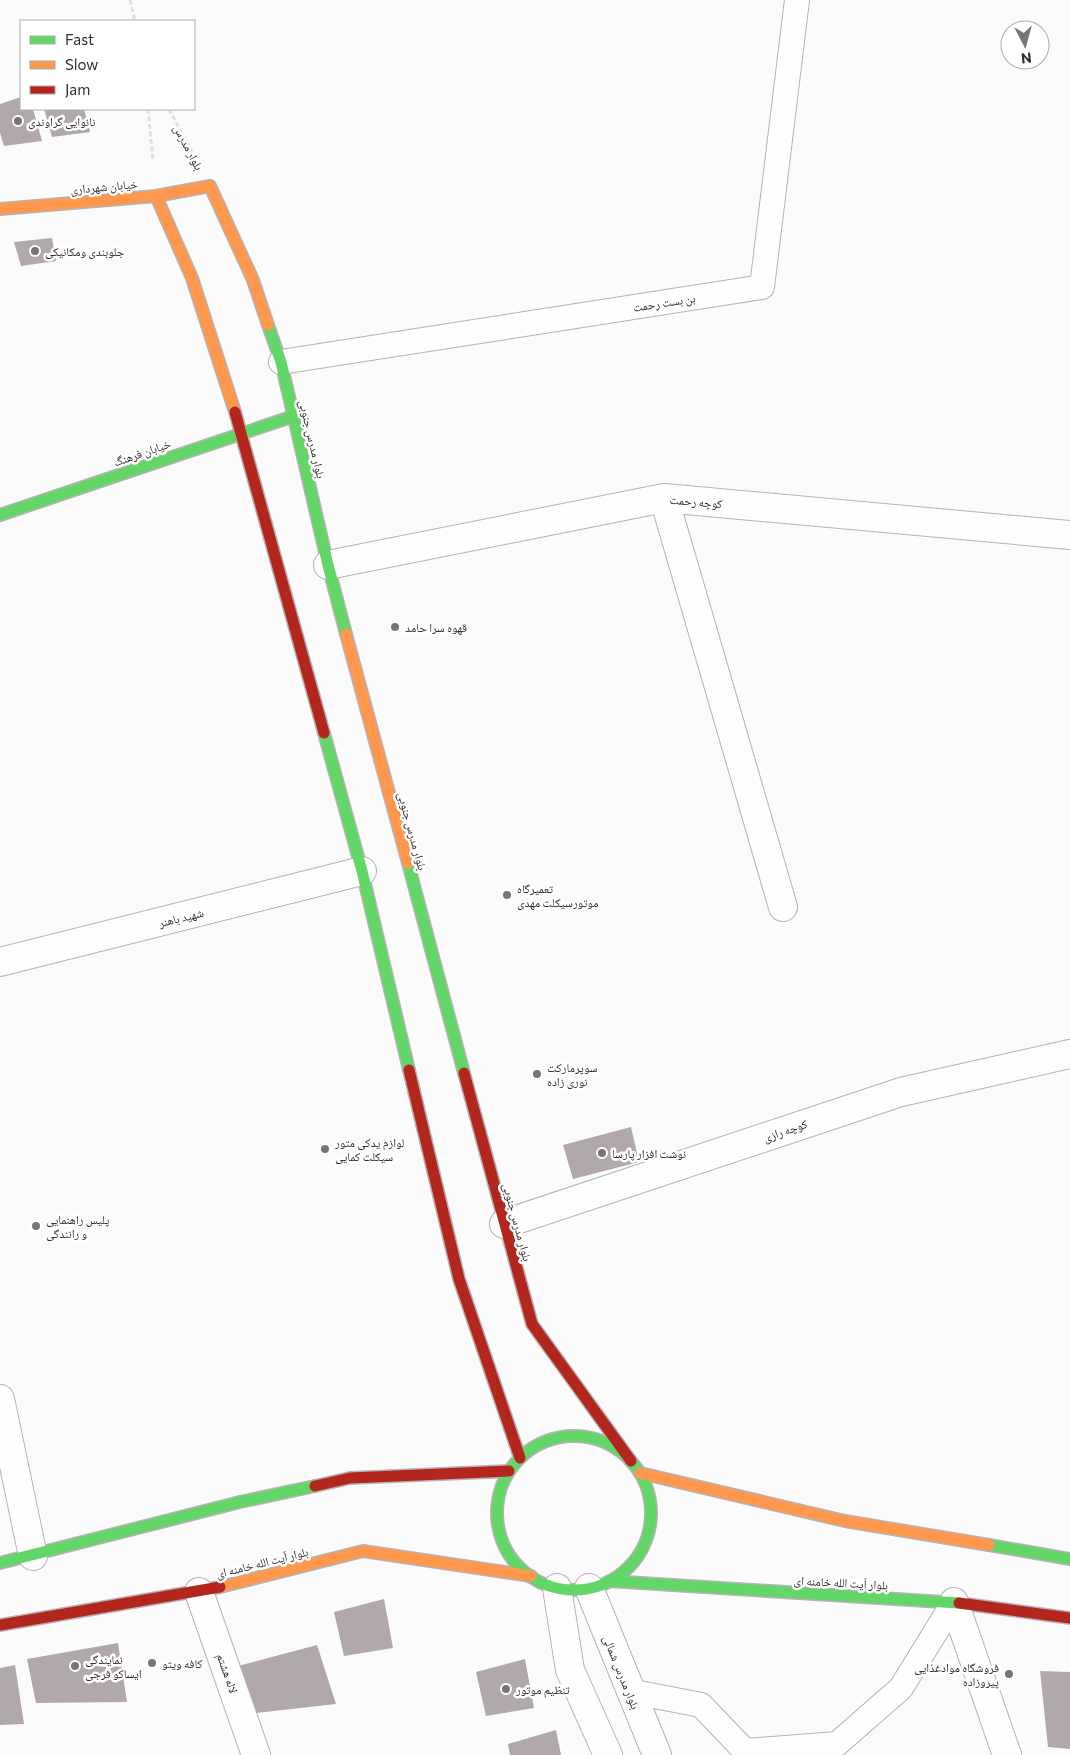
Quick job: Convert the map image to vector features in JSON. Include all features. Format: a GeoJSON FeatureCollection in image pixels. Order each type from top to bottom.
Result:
{"type":"FeatureCollection","features":[{"type":"Feature","properties":{"kind":"main road","name":"بلوار مدرس جنوبی"},"geometry":{"type":"LineString","coordinates":[[210,186],[253,280],[281,362],[328,565],[532,1324],[631,1461]]}},
{"type":"Feature","properties":{"kind":"main road","name":"خیابان شهرداری"},"geometry":{"type":"LineString","coordinates":[[0,209],[156,196],[210,186]]}},
{"type":"Feature","properties":{"kind":"main road"},"geometry":{"type":"LineString","coordinates":[[156,196],[192,278],[242,433],[362,872],[460,1279],[520,1458]]}},
{"type":"Feature","properties":{"kind":"main road","name":"خیابان فرهنگ"},"geometry":{"type":"LineString","coordinates":[[0,514],[294,416]]}},
{"type":"Feature","properties":{"kind":"main road"},"geometry":{"type":"LineString","coordinates":[[564,1436],[589,1437],[612,1446],[631,1461],[640,1473],[648,1492],[650,1506],[648,1533],[635,1558],[626,1568],[599,1584],[557,1588],[531,1576],[516,1563],[504,1546],[498,1528],[497,1508],[498,1498],[509,1471],[520,1458],[540,1443],[564,1436]]}},
{"type":"Feature","properties":{"kind":"main road"},"geometry":{"type":"LineString","coordinates":[[0,1563],[240,1502],[350,1478],[509,1471]]}},
{"type":"Feature","properties":{"kind":"main road"},"geometry":{"type":"LineString","coordinates":[[640,1473],[845,1521],[1070,1559]]}},
{"type":"Feature","properties":{"kind":"main road","name":"بلوار آیت الله خامنه ای"},"geometry":{"type":"LineString","coordinates":[[0,1625],[199,1592],[363,1552],[531,1576]]}},
{"type":"Feature","properties":{"kind":"main road","name":"بلوار آیت الله خامنه ای"},"geometry":{"type":"LineString","coordinates":[[599,1584],[954,1602],[1070,1618]]}},
{"type":"Feature","properties":{"kind":"street","name":"کوچه رحمت"},"geometry":{"type":"LineString","coordinates":[[328,565],[664,498],[1070,535]]}},
{"type":"Feature","properties":{"kind":"street"},"geometry":{"type":"LineString","coordinates":[[664,498],[783,907]]}},
{"type":"Feature","properties":{"kind":"street","name":"شهید باهنر"},"geometry":{"type":"LineString","coordinates":[[0,962],[362,872]]}},
{"type":"Feature","properties":{"kind":"street","name":"کوچه رازی"},"geometry":{"type":"LineString","coordinates":[[504,1224],[900,1092],[1070,1054]]}},
{"type":"Feature","properties":{"kind":"street"},"geometry":{"type":"LineString","coordinates":[[0,1399],[33,1556]]}},
{"type":"Feature","properties":{"kind":"street","name":"بلوار مدرس شمالی"},"geometry":{"type":"LineString","coordinates":[[599,1584],[629,1691],[656,1755]]}},
{"type":"Feature","properties":{"kind":"street"},"geometry":{"type":"LineString","coordinates":[[557,1588],[570,1670],[608,1755]]}},
{"type":"Feature","properties":{"kind":"street","name":"لاله هشتم"},"geometry":{"type":"LineString","coordinates":[[199,1592],[256,1755]]}},
{"type":"Feature","properties":{"kind":"street"},"geometry":{"type":"LineString","coordinates":[[954,1602],[1007,1755]]}},
{"type":"Feature","properties":{"kind":"lane","name":"بن بست رحمت"},"geometry":{"type":"LineString","coordinates":[[281,362],[762,287],[797,0]]}},
{"type":"Feature","properties":{"kind":"lane"},"geometry":{"type":"LineString","coordinates":[[629,1691],[701,1705],[745,1751],[836,1744],[901,1688],[954,1602]]}},
{"type":"Feature","properties":{"kind":"path"},"geometry":{"type":"LineString","coordinates":[[130,0],[135,20]]}},
{"type":"Feature","properties":{"kind":"path"},"geometry":{"type":"LineString","coordinates":[[148,110],[156,196]]}},
{"type":"Feature","properties":{"kind":"path","name":"بلوار مدرس"},"geometry":{"type":"LineString","coordinates":[[170,110],[210,186]]}},
{"type":"Feature","properties":{"kind":"building","name":"نانوایی گراوندی"},"geometry":{"type":"Polygon","coordinates":[[[20,97],[20,110],[33,110],[42,141],[4,146],[0,133],[0,104],[20,97]]]}},
{"type":"Feature","properties":{"kind":"building"},"geometry":{"type":"Polygon","coordinates":[[[44,110],[84,110],[90,132],[52,137],[44,110]]]}},
{"type":"Feature","properties":{"kind":"building","name":"جلوبندی ومکانیکی"},"geometry":{"type":"Polygon","coordinates":[[[52,238],[56,261],[21,266],[14,242],[52,238]]]}},
{"type":"Feature","properties":{"kind":"building"},"geometry":{"type":"Polygon","coordinates":[[[631,1127],[639,1162],[573,1179],[563,1145],[631,1127]]]}},
{"type":"Feature","properties":{"kind":"building"},"geometry":{"type":"Polygon","coordinates":[[[384,1599],[393,1648],[344,1656],[334,1612],[384,1599]]]}},
{"type":"Feature","properties":{"kind":"building","name":"نمایندگی ایساکو فرجی"},"geometry":{"type":"Polygon","coordinates":[[[118,1643],[127,1702],[36,1703],[27,1659],[118,1643]]]}},
{"type":"Feature","properties":{"kind":"building"},"geometry":{"type":"Polygon","coordinates":[[[317,1645],[336,1704],[256,1713],[238,1666],[317,1645]]]}},
{"type":"Feature","properties":{"kind":"building"},"geometry":{"type":"Polygon","coordinates":[[[525,1659],[534,1708],[486,1716],[476,1672],[525,1659]]]}},
{"type":"Feature","properties":{"kind":"building"},"geometry":{"type":"Polygon","coordinates":[[[15,1665],[24,1724],[0,1725],[0,1668],[15,1665]]]}},
{"type":"Feature","properties":{"kind":"building"},"geometry":{"type":"Polygon","coordinates":[[[1040,1671],[1070,1672],[1070,1749],[1048,1747],[1040,1671]]]}},
{"type":"Feature","properties":{"kind":"building"},"geometry":{"type":"Polygon","coordinates":[[[556,1730],[561,1755],[510,1755],[508,1744],[556,1730]]]}},
{"type":"Feature","properties":{"kind":"traffic: fast"},"geometry":{"type":"LineString","coordinates":[[268,325],[281,362],[346,634]]}},
{"type":"Feature","properties":{"kind":"traffic: fast"},"geometry":{"type":"LineString","coordinates":[[0,515],[294,416]]}},
{"type":"Feature","properties":{"kind":"traffic: fast"},"geometry":{"type":"LineString","coordinates":[[324,733],[362,871],[409,1070]]}},
{"type":"Feature","properties":{"kind":"traffic: fast"},"geometry":{"type":"LineString","coordinates":[[408,863],[464,1073]]}},
{"type":"Feature","properties":{"kind":"traffic: fast"},"geometry":{"type":"LineString","coordinates":[[574,1436],[603,1442],[617,1449],[628,1459],[638,1470],[645,1484],[651,1513],[645,1542],[638,1556],[628,1567],[617,1577],[603,1584],[574,1590],[545,1584],[531,1577],[520,1567],[510,1556],[503,1542],[497,1513],[503,1484],[510,1470],[520,1459],[531,1449],[545,1442],[574,1436]]}},
{"type":"Feature","properties":{"kind":"traffic: fast"},"geometry":{"type":"LineString","coordinates":[[0,1563],[240,1502],[315,1486]]}},
{"type":"Feature","properties":{"kind":"traffic: fast"},"geometry":{"type":"LineString","coordinates":[[989,1545],[1070,1559]]}},
{"type":"Feature","properties":{"kind":"traffic: fast"},"geometry":{"type":"LineString","coordinates":[[609,1581],[959,1603]]}},
{"type":"Feature","properties":{"kind":"traffic: slow"},"geometry":{"type":"LineString","coordinates":[[0,209],[156,196],[210,186],[253,280],[268,325]]}},
{"type":"Feature","properties":{"kind":"traffic: slow"},"geometry":{"type":"LineString","coordinates":[[156,196],[192,278],[235,412]]}},
{"type":"Feature","properties":{"kind":"traffic: slow"},"geometry":{"type":"LineString","coordinates":[[346,634],[408,863]]}},
{"type":"Feature","properties":{"kind":"traffic: slow"},"geometry":{"type":"LineString","coordinates":[[640,1473],[845,1521],[989,1545]]}},
{"type":"Feature","properties":{"kind":"traffic: slow"},"geometry":{"type":"LineString","coordinates":[[220,1587],[363,1551],[531,1576]]}},
{"type":"Feature","properties":{"kind":"traffic: jam"},"geometry":{"type":"LineString","coordinates":[[235,412],[324,733]]}},
{"type":"Feature","properties":{"kind":"traffic: jam"},"geometry":{"type":"LineString","coordinates":[[409,1070],[459,1279],[520,1458]]}},
{"type":"Feature","properties":{"kind":"traffic: jam"},"geometry":{"type":"LineString","coordinates":[[464,1073],[532,1324],[631,1461]]}},
{"type":"Feature","properties":{"kind":"traffic: jam"},"geometry":{"type":"LineString","coordinates":[[315,1486],[350,1478],[509,1471]]}},
{"type":"Feature","properties":{"kind":"traffic: jam"},"geometry":{"type":"LineString","coordinates":[[0,1625],[220,1587]]}},
{"type":"Feature","properties":{"kind":"traffic: jam"},"geometry":{"type":"LineString","coordinates":[[959,1603],[1070,1618]]}},
{"type":"Feature","properties":{"kind":"place","name":"نانوایی گراوندی"},"geometry":{"type":"Point","coordinates":[18,121]}},
{"type":"Feature","properties":{"kind":"place","name":"جلوبندی ومکانیکی"},"geometry":{"type":"Point","coordinates":[35,251]}},
{"type":"Feature","properties":{"kind":"place","name":"قهوه سرا حامد"},"geometry":{"type":"Point","coordinates":[395,627]}},
{"type":"Feature","properties":{"kind":"place","name":"تعمیرگاه موتورسیکلت مهدی"},"geometry":{"type":"Point","coordinates":[507,895]}},
{"type":"Feature","properties":{"kind":"place","name":"سوپرمارکت نوری زاده"},"geometry":{"type":"Point","coordinates":[537,1074]}},
{"type":"Feature","properties":{"kind":"place","name":"لوازم یدکی متور سیکلت کمایی"},"geometry":{"type":"Point","coordinates":[325,1149]}},
{"type":"Feature","properties":{"kind":"place","name":"نوشت افزار پارسا"},"geometry":{"type":"Point","coordinates":[602,1153]}},
{"type":"Feature","properties":{"kind":"place","name":"پلیس راهنمایی و رانندگی"},"geometry":{"type":"Point","coordinates":[36,1226]}},
{"type":"Feature","properties":{"kind":"place","name":"کافه ویتو"},"geometry":{"type":"Point","coordinates":[152,1663]}},
{"type":"Feature","properties":{"kind":"place","name":"نمایندگی ایساکو فرجی"},"geometry":{"type":"Point","coordinates":[75,1666]}},
{"type":"Feature","properties":{"kind":"place","name":"فروشگاه موادغذایی پیروزاده"},"geometry":{"type":"Point","coordinates":[1009,1674]}},
{"type":"Feature","properties":{"kind":"place","name":"تنظیم موتور"},"geometry":{"type":"Point","coordinates":[506,1689]}}]}
